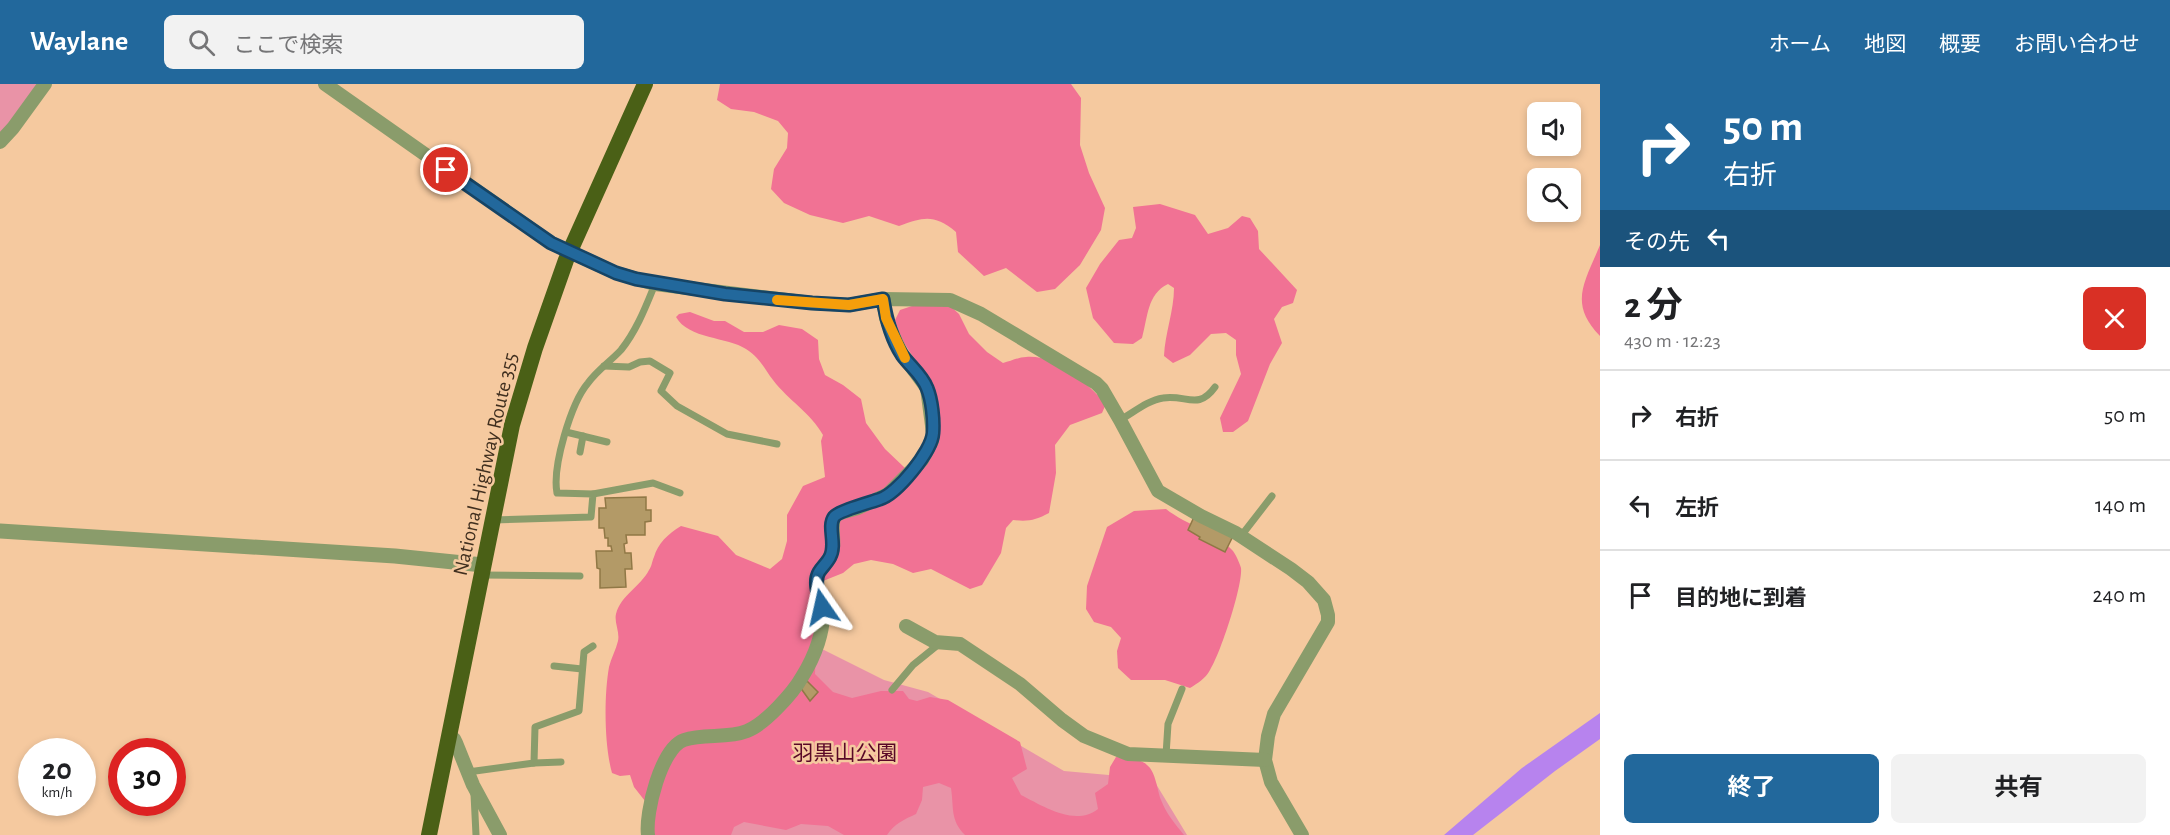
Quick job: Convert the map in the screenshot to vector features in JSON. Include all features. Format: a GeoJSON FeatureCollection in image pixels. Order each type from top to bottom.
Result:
{"type":"FeatureCollection","features":[{"type":"Feature","properties":{"kind":"highway","name":"National Highway Route 355"},"geometry":{"type":"LineString","coordinates":[[429,835],[512,425],[535,348],[570,252],[645,84]]}},
{"type":"Feature","properties":{"kind":"street"},"geometry":{"type":"LineString","coordinates":[[0,142],[45,84]]}},
{"type":"Feature","properties":{"kind":"street"},"geometry":{"type":"LineString","coordinates":[[325,84],[551,243],[616,273],[655,284],[812,303],[849,305],[883,299],[950,300],[981,314],[1096,383],[1120,420],[1158,491],[1240,536],[1308,582],[1324,600],[1329,615],[1325,629],[1274,714],[1265,760],[1271,782],[1302,835]]}},
{"type":"Feature","properties":{"kind":"street"},"geometry":{"type":"LineString","coordinates":[[648,835],[653,791],[667,757],[677,743],[692,738],[748,731],[768,716],[797,686],[822,630],[822,607],[816,581],[818,573],[830,557],[833,548],[832,523],[834,517],[872,500],[885,497],[916,467],[928,451],[933,433],[927,388],[896,342],[886,318],[883,299]]}},
{"type":"Feature","properties":{"kind":"street"},"geometry":{"type":"LineString","coordinates":[[0,531],[395,556],[482,570]]}},
{"type":"Feature","properties":{"kind":"street"},"geometry":{"type":"LineString","coordinates":[[906,626],[935,642],[960,644],[1020,684],[1084,736],[1128,754],[1265,760]]}},
{"type":"Feature","properties":{"kind":"street"},"geometry":{"type":"LineString","coordinates":[[449,736],[454,739],[500,835]]}},
{"type":"Feature","properties":{"kind":"lane"},"geometry":{"type":"LineString","coordinates":[[655,284],[631,334],[620,350],[588,383],[578,398],[566,432],[555,484],[557,493],[593,494],[652,483],[680,493]]}},
{"type":"Feature","properties":{"kind":"lane"},"geometry":{"type":"LineString","coordinates":[[604,366],[629,367],[650,361],[670,373],[661,391],[677,406],[727,434],[777,444]]}},
{"type":"Feature","properties":{"kind":"lane"},"geometry":{"type":"LineString","coordinates":[[1120,420],[1162,398],[1199,400],[1207,398],[1215,387]]}},
{"type":"Feature","properties":{"kind":"lane"},"geometry":{"type":"LineString","coordinates":[[566,432],[607,442]]}},
{"type":"Feature","properties":{"kind":"lane"},"geometry":{"type":"LineString","coordinates":[[580,452],[583,436]]}},
{"type":"Feature","properties":{"kind":"lane"},"geometry":{"type":"LineString","coordinates":[[493,520],[591,517],[593,494]]}},
{"type":"Feature","properties":{"kind":"lane"},"geometry":{"type":"LineString","coordinates":[[1240,536],[1272,496]]}},
{"type":"Feature","properties":{"kind":"lane"},"geometry":{"type":"LineString","coordinates":[[482,570],[580,576]]}},
{"type":"Feature","properties":{"kind":"lane"},"geometry":{"type":"LineString","coordinates":[[892,690],[914,665],[942,643]]}},
{"type":"Feature","properties":{"kind":"lane"},"geometry":{"type":"LineString","coordinates":[[534,763],[535,728],[579,711],[584,652],[593,646]]}},
{"type":"Feature","properties":{"kind":"lane"},"geometry":{"type":"LineString","coordinates":[[554,666],[582,669]]}},
{"type":"Feature","properties":{"kind":"lane"},"geometry":{"type":"LineString","coordinates":[[1166,757],[1168,724],[1182,689]]}},
{"type":"Feature","properties":{"kind":"lane"},"geometry":{"type":"LineString","coordinates":[[476,835],[471,778],[534,763],[561,762]]}},
{"type":"Feature","properties":{"kind":"green space"},"geometry":{"type":"Polygon","coordinates":[[[0,84],[45,84],[0,142],[0,84]]]}},
{"type":"Feature","properties":{"kind":"green space"},"geometry":{"type":"Polygon","coordinates":[[[720,84],[1071,84],[1081,98],[1080,145],[1089,173],[1105,208],[1101,230],[1080,265],[1055,289],[1037,292],[1006,268],[984,276],[958,252],[956,232],[941,222],[922,219],[899,226],[869,216],[843,223],[810,215],[784,203],[771,189],[774,169],[787,148],[788,133],[778,121],[754,112],[731,109],[717,100],[720,84]]]}},
{"type":"Feature","properties":{"kind":"green space"},"geometry":{"type":"Polygon","coordinates":[[[1160,204],[1195,215],[1208,234],[1228,228],[1242,216],[1250,218],[1258,231],[1259,249],[1297,290],[1293,303],[1282,307],[1274,319],[1282,343],[1270,364],[1248,421],[1233,432],[1223,432],[1220,418],[1241,374],[1236,355],[1236,340],[1226,333],[1211,334],[1190,355],[1173,363],[1164,356],[1174,288],[1168,284],[1156,294],[1149,307],[1142,338],[1133,344],[1114,343],[1093,318],[1086,288],[1100,264],[1119,240],[1132,238],[1136,228],[1133,207],[1160,204]]]}},
{"type":"Feature","properties":{"kind":"green space"},"geometry":{"type":"Polygon","coordinates":[[[1600,245],[1600,336],[1584,313],[1582,292],[1600,245]]]}},
{"type":"Feature","properties":{"kind":"green space"},"geometry":{"type":"Polygon","coordinates":[[[948,304],[959,314],[969,334],[987,352],[1003,363],[1026,357],[1049,360],[1081,380],[1106,404],[1102,413],[1070,425],[1055,445],[1056,473],[1049,513],[1032,520],[1013,520],[1006,528],[1001,553],[982,585],[970,589],[931,569],[913,573],[893,564],[871,560],[854,564],[843,573],[823,581],[817,607],[815,674],[833,692],[852,698],[881,691],[903,691],[909,699],[917,701],[930,697],[948,700],[1020,742],[1027,769],[1012,778],[1021,795],[1059,813],[1079,816],[1098,809],[1095,793],[1108,784],[1110,767],[1116,757],[1140,761],[1150,768],[1163,805],[1184,835],[965,835],[955,819],[951,788],[939,783],[923,787],[922,800],[916,814],[896,825],[887,835],[844,835],[828,826],[801,824],[786,830],[744,822],[734,827],[731,835],[651,835],[645,801],[634,787],[630,775],[620,776],[612,773],[607,748],[606,692],[609,667],[618,641],[616,614],[619,607],[651,567],[661,543],[681,526],[718,536],[736,555],[770,569],[782,559],[787,541],[787,515],[803,486],[825,477],[821,441],[823,435],[812,420],[779,387],[758,360],[738,345],[689,330],[676,317],[679,314],[690,312],[714,321],[725,321],[744,332],[763,332],[779,325],[802,329],[818,340],[819,359],[825,375],[861,399],[866,423],[885,449],[905,468],[929,461],[939,441],[938,411],[933,389],[901,338],[895,320],[900,310],[912,306],[948,304]]]}},
{"type":"Feature","properties":{"kind":"green space"},"geometry":{"type":"Polygon","coordinates":[[[1166,509],[1226,544],[1238,559],[1241,568],[1235,604],[1214,662],[1208,673],[1190,688],[1165,680],[1131,680],[1118,668],[1117,651],[1121,638],[1111,627],[1094,622],[1086,609],[1087,586],[1107,527],[1134,511],[1166,509]]]}},
{"type":"Feature","properties":{"kind":"green space","name":"羽黒山公園"},"geometry":{"type":"Polygon","coordinates":[[[820,648],[884,680],[928,692],[1064,771],[1153,779],[1187,835],[655,835],[820,648]]]}},
{"type":"Feature","properties":{"kind":"shaded area"},"geometry":{"type":"Polygon","coordinates":[[[1600,713],[1600,739],[1473,835],[1444,835],[1522,768],[1600,713]]]}},
{"type":"Feature","properties":{"kind":"building"},"geometry":{"type":"Polygon","coordinates":[[[646,497],[646,510],[651,510],[651,521],[645,522],[645,535],[626,535],[627,543],[624,544],[625,553],[631,553],[632,569],[625,569],[626,587],[600,588],[600,569],[597,568],[596,551],[612,551],[611,546],[608,546],[608,538],[605,538],[604,528],[599,528],[599,508],[606,508],[605,498],[646,497]]]}},
{"type":"Feature","properties":{"kind":"building"},"geometry":{"type":"Polygon","coordinates":[[[1194,517],[1233,536],[1225,552],[1199,539],[1200,537],[1188,530],[1194,517]]]}},
{"type":"Feature","properties":{"kind":"building"},"geometry":{"type":"Polygon","coordinates":[[[807,681],[818,692],[810,701],[800,687],[807,681]]]}},
{"type":"Feature","properties":{"kind":"slow traffic"},"geometry":{"type":"LineString","coordinates":[[777,300],[849,305],[883,299],[886,318],[905,358]]}},
{"type":"Feature","properties":{"kind":"route"},"geometry":{"type":"LineString","coordinates":[[446,170],[551,243],[616,273],[636,279],[725,294],[812,303],[849,305],[883,299],[886,318],[896,342],[927,388],[931,411],[932,441],[922,460],[888,494],[880,500],[872,500],[834,517],[832,523],[833,548],[830,557],[818,573],[816,581],[822,607]]}}]}
